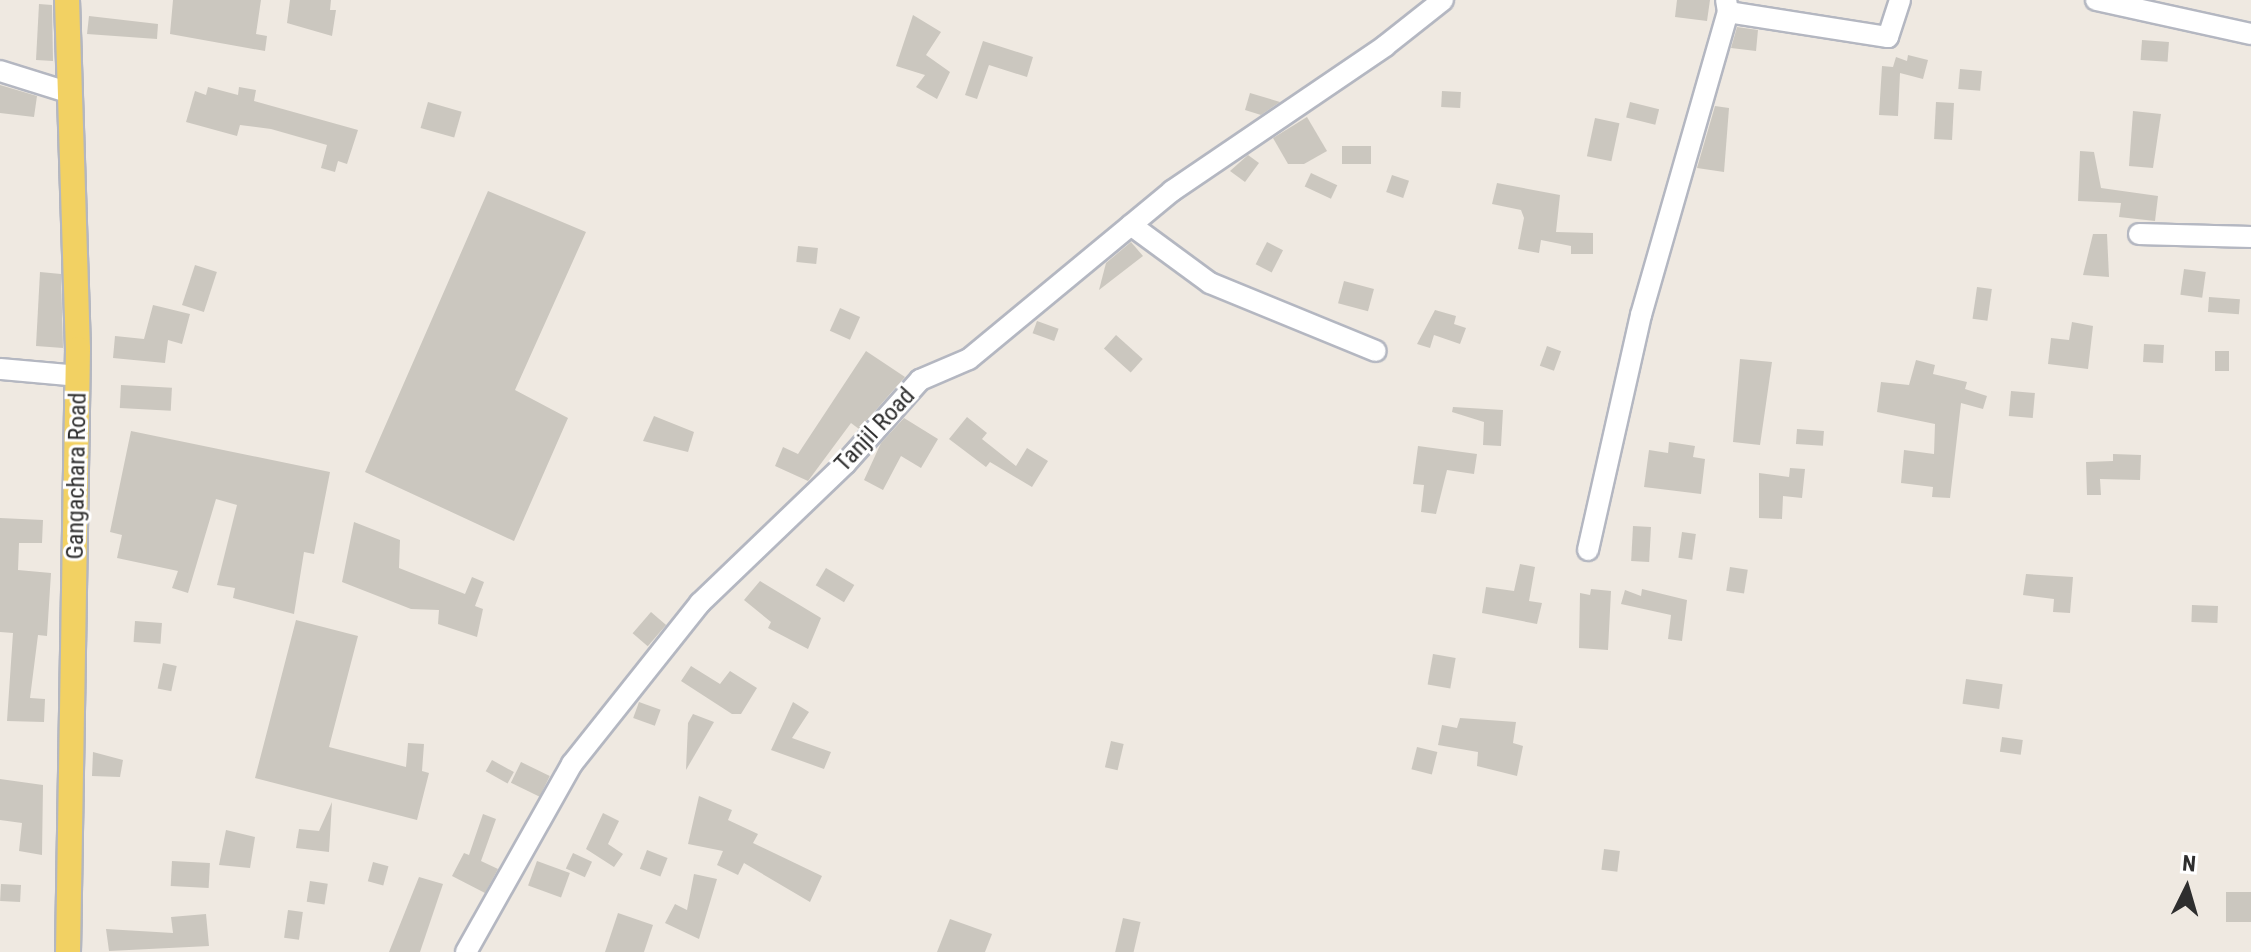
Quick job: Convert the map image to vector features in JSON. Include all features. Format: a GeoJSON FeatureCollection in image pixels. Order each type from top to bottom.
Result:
{"type":"FeatureCollection","features":[{"type":"Feature","properties":{"kind":"main road","name":"Gangachara Road"},"geometry":{"type":"LineString","coordinates":[[67,0],[78,376],[68,952]]}},
{"type":"Feature","properties":{"kind":"street","name":"Tanjil Road"},"geometry":{"type":"LineString","coordinates":[[466,952],[572,764],[700,603],[845,464],[920,380],[969,359],[1131,225],[1443,0]]}},
{"type":"Feature","properties":{"kind":"street"},"geometry":{"type":"LineString","coordinates":[[1588,550],[1641,315],[1727,6],[1888,37],[1900,0]]}},
{"type":"Feature","properties":{"kind":"street"},"geometry":{"type":"LineString","coordinates":[[2096,0],[2251,34]]}},
{"type":"Feature","properties":{"kind":"street"},"geometry":{"type":"LineString","coordinates":[[0,71],[70,93]]}},
{"type":"Feature","properties":{"kind":"street"},"geometry":{"type":"LineString","coordinates":[[1131,225],[1210,283],[1376,351]]}},
{"type":"Feature","properties":{"kind":"street"},"geometry":{"type":"LineString","coordinates":[[2139,234],[2251,237]]}},
{"type":"Feature","properties":{"kind":"street"},"geometry":{"type":"LineString","coordinates":[[0,369],[78,376]]}},
{"type":"Feature","properties":{"kind":"building"},"geometry":{"type":"Polygon","coordinates":[[[173,0],[261,0],[256,34],[267,36],[265,51],[170,34],[173,0]]]}},
{"type":"Feature","properties":{"kind":"building"},"geometry":{"type":"Polygon","coordinates":[[[290,0],[331,0],[330,10],[336,10],[332,36],[287,23],[290,0]]]}},
{"type":"Feature","properties":{"kind":"building"},"geometry":{"type":"Polygon","coordinates":[[[1677,0],[1710,0],[1707,21],[1675,17],[1677,0]]]}},
{"type":"Feature","properties":{"kind":"building"},"geometry":{"type":"Polygon","coordinates":[[[39,4],[52,5],[53,61],[36,60],[39,4]]]}},
{"type":"Feature","properties":{"kind":"building"},"geometry":{"type":"Polygon","coordinates":[[[913,15],[941,32],[926,55],[950,72],[937,99],[916,87],[925,75],[896,66],[913,15]]]}},
{"type":"Feature","properties":{"kind":"building"},"geometry":{"type":"Polygon","coordinates":[[[89,16],[158,24],[157,39],[87,34],[89,16]]]}},
{"type":"Feature","properties":{"kind":"building"},"geometry":{"type":"Polygon","coordinates":[[[1737,27],[1758,30],[1756,51],[1731,48],[1737,27]]]}},
{"type":"Feature","properties":{"kind":"building"},"geometry":{"type":"Polygon","coordinates":[[[2142,40],[2169,42],[2168,62],[2141,60],[2142,40]]]}},
{"type":"Feature","properties":{"kind":"building"},"geometry":{"type":"Polygon","coordinates":[[[983,41],[1033,57],[1027,77],[989,65],[977,99],[965,95],[983,41]]]}},
{"type":"Feature","properties":{"kind":"building"},"geometry":{"type":"Polygon","coordinates":[[[1908,55],[1928,60],[1923,79],[1900,73],[1898,116],[1879,115],[1882,66],[1893,67],[1896,57],[1907,61],[1908,55]]]}},
{"type":"Feature","properties":{"kind":"building"},"geometry":{"type":"Polygon","coordinates":[[[1960,69],[1982,71],[1980,91],[1958,89],[1960,69]]]}},
{"type":"Feature","properties":{"kind":"building"},"geometry":{"type":"Polygon","coordinates":[[[0,85],[37,96],[34,117],[0,113],[0,85]]]}},
{"type":"Feature","properties":{"kind":"building"},"geometry":{"type":"Polygon","coordinates":[[[208,87],[238,95],[239,87],[256,90],[254,101],[358,130],[347,164],[338,161],[335,172],[321,168],[327,145],[271,129],[240,125],[237,136],[186,122],[195,91],[206,95],[208,87]]]}},
{"type":"Feature","properties":{"kind":"building"},"geometry":{"type":"Polygon","coordinates":[[[1442,91],[1461,92],[1460,108],[1441,107],[1442,91]]]}},
{"type":"Feature","properties":{"kind":"building"},"geometry":{"type":"Polygon","coordinates":[[[1250,93],[1280,102],[1261,115],[1245,110],[1250,93]]]}},
{"type":"Feature","properties":{"kind":"building"},"geometry":{"type":"Polygon","coordinates":[[[428,102],[462,112],[454,138],[421,128],[428,102]]]}},
{"type":"Feature","properties":{"kind":"building"},"geometry":{"type":"Polygon","coordinates":[[[1630,102],[1659,109],[1655,125],[1626,118],[1630,102]]]}},
{"type":"Feature","properties":{"kind":"building"},"geometry":{"type":"Polygon","coordinates":[[[1936,102],[1954,103],[1952,140],[1934,139],[1936,102]]]}},
{"type":"Feature","properties":{"kind":"building"},"geometry":{"type":"Polygon","coordinates":[[[1715,106],[1729,108],[1724,172],[1697,168],[1715,106]]]}},
{"type":"Feature","properties":{"kind":"building"},"geometry":{"type":"Polygon","coordinates":[[[2133,111],[2161,114],[2153,168],[2129,166],[2133,111]]]}},
{"type":"Feature","properties":{"kind":"building"},"geometry":{"type":"Polygon","coordinates":[[[1307,117],[1327,151],[1304,164],[1288,164],[1273,138],[1307,117]]]}},
{"type":"Feature","properties":{"kind":"building"},"geometry":{"type":"Polygon","coordinates":[[[1595,118],[1619,123],[1611,161],[1587,156],[1595,118]]]}},
{"type":"Feature","properties":{"kind":"building"},"geometry":{"type":"Polygon","coordinates":[[[1342,146],[1371,146],[1371,164],[1342,164],[1342,146]]]}},
{"type":"Feature","properties":{"kind":"building"},"geometry":{"type":"Polygon","coordinates":[[[2080,151],[2094,152],[2101,188],[2158,196],[2155,221],[2119,217],[2121,203],[2078,201],[2080,151]]]}},
{"type":"Feature","properties":{"kind":"building"},"geometry":{"type":"Polygon","coordinates":[[[1248,155],[1259,163],[1245,182],[1230,171],[1248,155]]]}},
{"type":"Feature","properties":{"kind":"building"},"geometry":{"type":"Polygon","coordinates":[[[1311,173],[1337,185],[1331,199],[1305,187],[1311,173]]]}},
{"type":"Feature","properties":{"kind":"building"},"geometry":{"type":"Polygon","coordinates":[[[1392,175],[1409,181],[1403,198],[1386,192],[1392,175]]]}},
{"type":"Feature","properties":{"kind":"building"},"geometry":{"type":"Polygon","coordinates":[[[1497,183],[1560,195],[1556,232],[1593,233],[1593,254],[1571,254],[1571,246],[1541,240],[1539,253],[1518,249],[1524,218],[1521,210],[1492,204],[1497,183]]]}},
{"type":"Feature","properties":{"kind":"building"},"geometry":{"type":"Polygon","coordinates":[[[488,191],[586,232],[515,390],[568,418],[514,541],[365,472],[488,191]]]}},
{"type":"Feature","properties":{"kind":"building"},"geometry":{"type":"Polygon","coordinates":[[[2093,234],[2107,234],[2109,277],[2083,275],[2093,234]]]}},
{"type":"Feature","properties":{"kind":"building"},"geometry":{"type":"Polygon","coordinates":[[[1131,242],[1143,256],[1099,290],[1106,263],[1131,242]]]}},
{"type":"Feature","properties":{"kind":"building"},"geometry":{"type":"Polygon","coordinates":[[[1267,242],[1283,250],[1272,272],[1256,264],[1267,242]]]}},
{"type":"Feature","properties":{"kind":"building"},"geometry":{"type":"Polygon","coordinates":[[[798,246],[818,248],[816,264],[796,262],[798,246]]]}},
{"type":"Feature","properties":{"kind":"building"},"geometry":{"type":"Polygon","coordinates":[[[195,265],[217,272],[204,312],[182,305],[195,265]]]}},
{"type":"Feature","properties":{"kind":"building"},"geometry":{"type":"Polygon","coordinates":[[[2184,269],[2206,272],[2202,298],[2180,295],[2184,269]]]}},
{"type":"Feature","properties":{"kind":"building"},"geometry":{"type":"Polygon","coordinates":[[[40,272],[61,274],[63,348],[36,346],[40,272]]]}},
{"type":"Feature","properties":{"kind":"building"},"geometry":{"type":"Polygon","coordinates":[[[1344,281],[1374,289],[1368,311],[1338,303],[1344,281]]]}},
{"type":"Feature","properties":{"kind":"building"},"geometry":{"type":"Polygon","coordinates":[[[1977,287],[1992,289],[1987,321],[1973,319],[1977,287]]]}},
{"type":"Feature","properties":{"kind":"building"},"geometry":{"type":"Polygon","coordinates":[[[2209,297],[2240,299],[2239,314],[2208,312],[2209,297]]]}},
{"type":"Feature","properties":{"kind":"building"},"geometry":{"type":"Polygon","coordinates":[[[153,305],[190,314],[182,344],[168,340],[165,363],[113,358],[115,336],[144,339],[153,305]]]}},
{"type":"Feature","properties":{"kind":"building"},"geometry":{"type":"Polygon","coordinates":[[[840,308],[860,317],[850,340],[830,331],[840,308]]]}},
{"type":"Feature","properties":{"kind":"building"},"geometry":{"type":"Polygon","coordinates":[[[1435,310],[1456,316],[1454,324],[1466,328],[1460,344],[1434,335],[1430,348],[1417,344],[1435,310]]]}},
{"type":"Feature","properties":{"kind":"building"},"geometry":{"type":"Polygon","coordinates":[[[1037,321],[1059,329],[1054,341],[1033,333],[1037,321]]]}},
{"type":"Feature","properties":{"kind":"building"},"geometry":{"type":"Polygon","coordinates":[[[2072,322],[2093,326],[2088,369],[2048,364],[2051,338],[2069,340],[2072,322]]]}},
{"type":"Feature","properties":{"kind":"building"},"geometry":{"type":"Polygon","coordinates":[[[1116,335],[1143,359],[1131,372],[1104,348],[1116,335]]]}},
{"type":"Feature","properties":{"kind":"building"},"geometry":{"type":"Polygon","coordinates":[[[2144,344],[2164,345],[2163,363],[2143,362],[2144,344]]]}},
{"type":"Feature","properties":{"kind":"building"},"geometry":{"type":"Polygon","coordinates":[[[1547,346],[1561,351],[1554,371],[1540,366],[1547,346]]]}},
{"type":"Feature","properties":{"kind":"building"},"geometry":{"type":"Polygon","coordinates":[[[866,351],[905,377],[859,429],[851,423],[808,481],[775,466],[783,447],[798,454],[866,351]]]}},
{"type":"Feature","properties":{"kind":"building"},"geometry":{"type":"Polygon","coordinates":[[[2215,351],[2229,351],[2229,371],[2215,371],[2215,351]]]}},
{"type":"Feature","properties":{"kind":"building"},"geometry":{"type":"Polygon","coordinates":[[[1740,359],[1772,362],[1760,445],[1733,442],[1740,359]]]}},
{"type":"Feature","properties":{"kind":"building"},"geometry":{"type":"Polygon","coordinates":[[[1916,360],[1935,365],[1933,374],[1967,382],[1965,389],[1987,396],[1983,409],[1961,403],[1950,498],[1932,497],[1933,487],[1901,483],[1904,450],[1934,454],[1935,424],[1877,412],[1881,382],[1909,385],[1916,360]]]}},
{"type":"Feature","properties":{"kind":"building"},"geometry":{"type":"Polygon","coordinates":[[[121,385],[172,388],[171,411],[120,408],[121,385]]]}},
{"type":"Feature","properties":{"kind":"building"},"geometry":{"type":"Polygon","coordinates":[[[2011,391],[2035,393],[2033,418],[2009,416],[2011,391]]]}},
{"type":"Feature","properties":{"kind":"building"},"geometry":{"type":"Polygon","coordinates":[[[1453,407],[1503,410],[1501,446],[1483,445],[1484,422],[1452,412],[1453,407]]]}},
{"type":"Feature","properties":{"kind":"building"},"geometry":{"type":"Polygon","coordinates":[[[654,416],[694,432],[688,452],[643,441],[654,416]]]}},
{"type":"Feature","properties":{"kind":"building"},"geometry":{"type":"Polygon","coordinates":[[[967,417],[987,433],[982,439],[1016,466],[1027,448],[1048,461],[1032,487],[990,462],[986,467],[949,439],[967,417]]]}},
{"type":"Feature","properties":{"kind":"building"},"geometry":{"type":"Polygon","coordinates":[[[904,418],[938,439],[921,468],[901,456],[883,490],[864,480],[881,443],[904,418]]]}},
{"type":"Feature","properties":{"kind":"building"},"geometry":{"type":"Polygon","coordinates":[[[1797,429],[1824,431],[1823,446],[1796,444],[1797,429]]]}},
{"type":"Feature","properties":{"kind":"building"},"geometry":{"type":"Polygon","coordinates":[[[131,431],[330,472],[314,554],[304,552],[294,614],[233,598],[235,588],[217,585],[237,505],[216,499],[188,593],[172,588],[178,571],[117,558],[122,535],[110,532],[131,431]]]}},
{"type":"Feature","properties":{"kind":"building"},"geometry":{"type":"Polygon","coordinates":[[[1669,442],[1695,446],[1693,457],[1705,459],[1701,494],[1644,487],[1649,450],[1668,453],[1669,442]]]}},
{"type":"Feature","properties":{"kind":"building"},"geometry":{"type":"Polygon","coordinates":[[[1418,446],[1477,454],[1474,474],[1447,470],[1436,514],[1421,512],[1424,485],[1413,484],[1418,446]]]}},
{"type":"Feature","properties":{"kind":"building"},"geometry":{"type":"Polygon","coordinates":[[[2113,454],[2141,455],[2140,480],[2100,479],[2101,495],[2087,495],[2086,462],[2113,461],[2113,454]]]}},
{"type":"Feature","properties":{"kind":"building"},"geometry":{"type":"Polygon","coordinates":[[[1790,468],[1805,469],[1802,498],[1783,496],[1782,519],[1759,518],[1759,473],[1789,477],[1790,468]]]}},
{"type":"Feature","properties":{"kind":"building"},"geometry":{"type":"Polygon","coordinates":[[[0,518],[43,520],[42,543],[19,543],[18,570],[51,573],[47,636],[38,635],[30,698],[45,699],[44,722],[7,721],[13,633],[0,632],[0,518]]]}},
{"type":"Feature","properties":{"kind":"building"},"geometry":{"type":"Polygon","coordinates":[[[354,522],[400,540],[399,568],[465,594],[472,577],[484,582],[475,606],[483,609],[477,637],[438,624],[439,610],[411,609],[342,582],[354,522]]]}},
{"type":"Feature","properties":{"kind":"building"},"geometry":{"type":"Polygon","coordinates":[[[1633,526],[1651,527],[1649,562],[1631,561],[1633,526]]]}},
{"type":"Feature","properties":{"kind":"building"},"geometry":{"type":"Polygon","coordinates":[[[1682,532],[1696,534],[1692,560],[1678,558],[1682,532]]]}},
{"type":"Feature","properties":{"kind":"building"},"geometry":{"type":"Polygon","coordinates":[[[1520,564],[1535,567],[1529,601],[1542,603],[1537,624],[1482,613],[1486,587],[1514,591],[1520,564]]]}},
{"type":"Feature","properties":{"kind":"building"},"geometry":{"type":"Polygon","coordinates":[[[1730,567],[1748,570],[1744,594],[1726,591],[1730,567]]]}},
{"type":"Feature","properties":{"kind":"building"},"geometry":{"type":"Polygon","coordinates":[[[826,568],[854,585],[844,602],[816,585],[826,568]]]}},
{"type":"Feature","properties":{"kind":"building"},"geometry":{"type":"Polygon","coordinates":[[[2026,574],[2073,577],[2070,613],[2053,612],[2054,599],[2023,595],[2026,574]]]}},
{"type":"Feature","properties":{"kind":"building"},"geometry":{"type":"Polygon","coordinates":[[[760,581],[821,618],[808,649],[768,628],[771,622],[744,600],[760,581]]]}},
{"type":"Feature","properties":{"kind":"building"},"geometry":{"type":"Polygon","coordinates":[[[1591,589],[1611,591],[1608,650],[1579,648],[1580,593],[1590,595],[1591,589]]]}},
{"type":"Feature","properties":{"kind":"building"},"geometry":{"type":"Polygon","coordinates":[[[1642,589],[1687,600],[1682,641],[1668,639],[1671,615],[1621,604],[1625,590],[1641,596],[1642,589]]]}},
{"type":"Feature","properties":{"kind":"building"},"geometry":{"type":"Polygon","coordinates":[[[2192,605],[2218,606],[2217,623],[2191,622],[2192,605]]]}},
{"type":"Feature","properties":{"kind":"building"},"geometry":{"type":"Polygon","coordinates":[[[651,612],[666,625],[648,646],[633,633],[651,612]]]}},
{"type":"Feature","properties":{"kind":"building"},"geometry":{"type":"Polygon","coordinates":[[[296,620],[358,636],[329,747],[406,767],[408,743],[424,744],[422,771],[429,773],[417,820],[255,778],[296,620]]]}},
{"type":"Feature","properties":{"kind":"building"},"geometry":{"type":"Polygon","coordinates":[[[135,621],[162,623],[160,644],[134,642],[135,621]]]}},
{"type":"Feature","properties":{"kind":"building"},"geometry":{"type":"Polygon","coordinates":[[[1433,654],[1456,658],[1450,689],[1428,685],[1433,654]]]}},
{"type":"Feature","properties":{"kind":"building"},"geometry":{"type":"Polygon","coordinates":[[[163,663],[177,666],[171,691],[158,688],[163,663]]]}},
{"type":"Feature","properties":{"kind":"building"},"geometry":{"type":"Polygon","coordinates":[[[691,666],[720,684],[730,671],[757,688],[741,714],[732,714],[681,681],[691,666]]]}},
{"type":"Feature","properties":{"kind":"building"},"geometry":{"type":"Polygon","coordinates":[[[1966,679],[2003,684],[1999,709],[1963,704],[1966,679]]]}},
{"type":"Feature","properties":{"kind":"building"},"geometry":{"type":"Polygon","coordinates":[[[639,702],[661,710],[655,726],[633,718],[639,702]]]}},
{"type":"Feature","properties":{"kind":"building"},"geometry":{"type":"Polygon","coordinates":[[[793,702],[809,712],[792,738],[831,752],[824,769],[771,750],[793,702]]]}},
{"type":"Feature","properties":{"kind":"building"},"geometry":{"type":"Polygon","coordinates":[[[693,714],[714,722],[686,770],[688,723],[693,714]]]}},
{"type":"Feature","properties":{"kind":"building"},"geometry":{"type":"Polygon","coordinates":[[[1460,718],[1516,722],[1513,743],[1523,746],[1517,776],[1477,766],[1478,752],[1438,745],[1442,725],[1457,728],[1460,718]]]}},
{"type":"Feature","properties":{"kind":"building"},"geometry":{"type":"Polygon","coordinates":[[[2002,737],[2023,740],[2021,755],[2000,752],[2002,737]]]}},
{"type":"Feature","properties":{"kind":"building"},"geometry":{"type":"Polygon","coordinates":[[[1111,741],[1124,744],[1118,770],[1105,767],[1111,741]]]}},
{"type":"Feature","properties":{"kind":"building"},"geometry":{"type":"Polygon","coordinates":[[[1417,747],[1437,752],[1432,774],[1411,769],[1417,747]]]}},
{"type":"Feature","properties":{"kind":"building"},"geometry":{"type":"Polygon","coordinates":[[[93,752],[123,760],[120,777],[92,776],[93,752]]]}},
{"type":"Feature","properties":{"kind":"building"},"geometry":{"type":"Polygon","coordinates":[[[492,760],[514,772],[508,783],[486,771],[492,760]]]}},
{"type":"Feature","properties":{"kind":"building"},"geometry":{"type":"Polygon","coordinates":[[[521,762],[550,776],[540,797],[511,783],[521,762]]]}},
{"type":"Feature","properties":{"kind":"building"},"geometry":{"type":"Polygon","coordinates":[[[0,779],[43,785],[42,855],[19,851],[22,823],[0,820],[0,779]]]}},
{"type":"Feature","properties":{"kind":"building"},"geometry":{"type":"Polygon","coordinates":[[[699,796],[732,810],[728,820],[758,834],[753,843],[822,876],[810,902],[744,863],[738,875],[717,865],[723,851],[688,844],[699,796]]]}},
{"type":"Feature","properties":{"kind":"building"},"geometry":{"type":"Polygon","coordinates":[[[332,802],[329,852],[296,848],[299,829],[319,831],[332,802]]]}},
{"type":"Feature","properties":{"kind":"building"},"geometry":{"type":"Polygon","coordinates":[[[603,813],[619,821],[608,844],[623,854],[614,867],[586,849],[603,813]]]}},
{"type":"Feature","properties":{"kind":"building"},"geometry":{"type":"Polygon","coordinates":[[[483,814],[496,819],[481,861],[498,869],[485,893],[452,876],[464,853],[469,855],[483,814]]]}},
{"type":"Feature","properties":{"kind":"building"},"geometry":{"type":"Polygon","coordinates":[[[226,830],[255,837],[250,868],[219,865],[226,830]]]}},
{"type":"Feature","properties":{"kind":"building"},"geometry":{"type":"Polygon","coordinates":[[[1604,849],[1620,851],[1617,872],[1601,870],[1604,849]]]}},
{"type":"Feature","properties":{"kind":"building"},"geometry":{"type":"Polygon","coordinates":[[[647,850],[668,858],[660,877],[640,869],[647,850]]]}},
{"type":"Feature","properties":{"kind":"building"},"geometry":{"type":"Polygon","coordinates":[[[573,853],[592,862],[585,877],[566,868],[573,853]]]}},
{"type":"Feature","properties":{"kind":"building"},"geometry":{"type":"Polygon","coordinates":[[[172,861],[210,863],[209,888],[171,886],[172,861]]]}},
{"type":"Feature","properties":{"kind":"building"},"geometry":{"type":"Polygon","coordinates":[[[537,861],[570,873],[561,897],[528,885],[537,861]]]}},
{"type":"Feature","properties":{"kind":"building"},"geometry":{"type":"Polygon","coordinates":[[[373,862],[388,866],[383,885],[368,881],[373,862]]]}},
{"type":"Feature","properties":{"kind":"building"},"geometry":{"type":"Polygon","coordinates":[[[694,874],[717,879],[699,939],[665,923],[675,904],[687,910],[694,874]]]}},
{"type":"Feature","properties":{"kind":"building"},"geometry":{"type":"Polygon","coordinates":[[[419,877],[443,884],[420,952],[389,952],[419,877]]]}},
{"type":"Feature","properties":{"kind":"building"},"geometry":{"type":"Polygon","coordinates":[[[310,881],[328,884],[324,905],[307,902],[310,881]]]}},
{"type":"Feature","properties":{"kind":"building"},"geometry":{"type":"Polygon","coordinates":[[[1,884],[21,885],[20,902],[0,901],[1,884]]]}},
{"type":"Feature","properties":{"kind":"building"},"geometry":{"type":"Polygon","coordinates":[[[2226,892],[2251,892],[2251,922],[2226,922],[2226,892]]]}},
{"type":"Feature","properties":{"kind":"building"},"geometry":{"type":"Polygon","coordinates":[[[288,910],[303,912],[299,940],[284,938],[288,910]]]}},
{"type":"Feature","properties":{"kind":"building"},"geometry":{"type":"Polygon","coordinates":[[[618,913],[653,925],[644,952],[605,952],[618,913]]]}},
{"type":"Feature","properties":{"kind":"building"},"geometry":{"type":"Polygon","coordinates":[[[206,914],[209,946],[109,951],[106,929],[173,933],[171,917],[206,914]]]}},
{"type":"Feature","properties":{"kind":"building"},"geometry":{"type":"Polygon","coordinates":[[[1123,918],[1141,922],[1134,952],[1115,952],[1123,918]]]}},
{"type":"Feature","properties":{"kind":"building"},"geometry":{"type":"Polygon","coordinates":[[[950,919],[992,934],[985,952],[937,952],[950,919]]]}}]}
